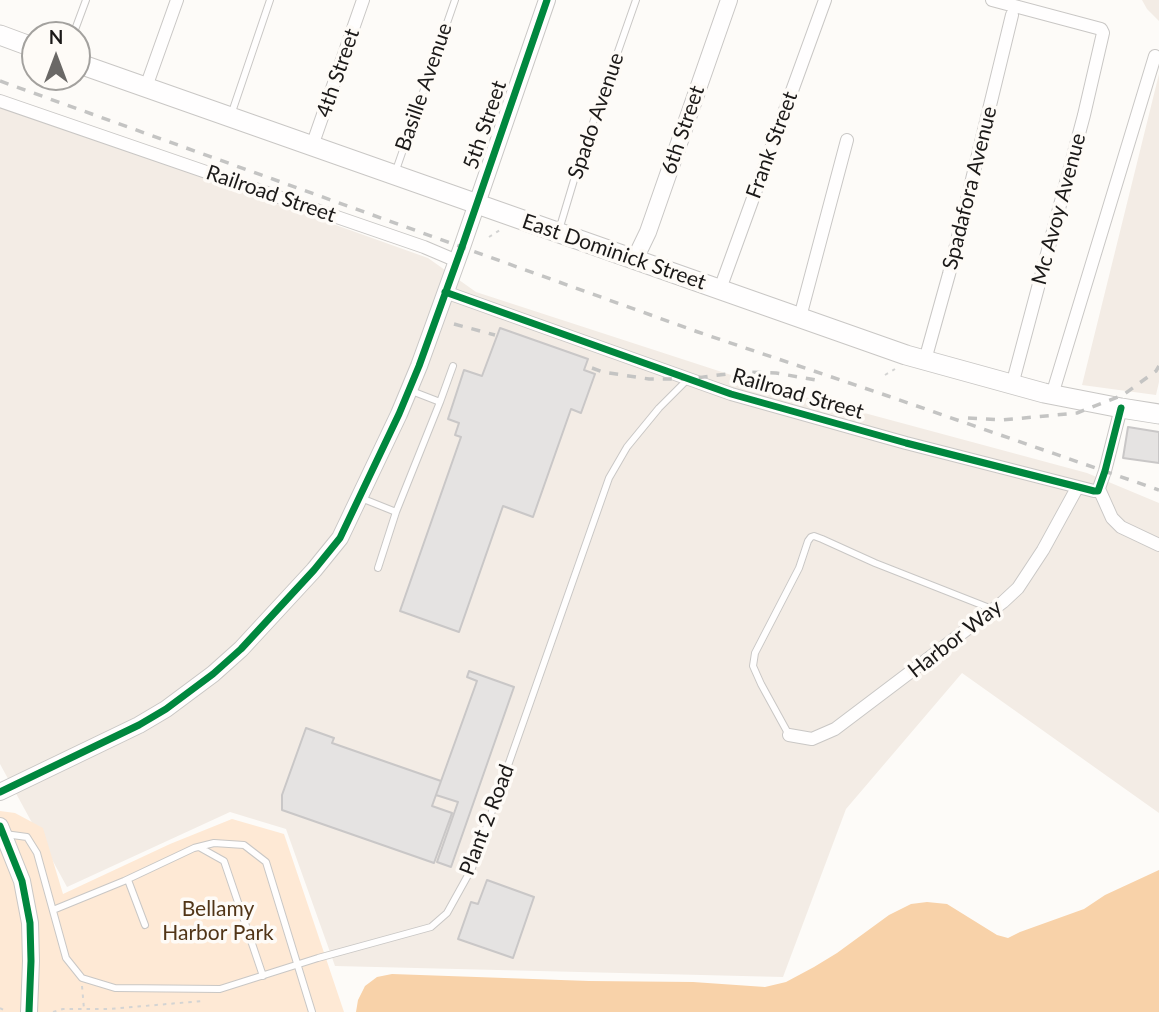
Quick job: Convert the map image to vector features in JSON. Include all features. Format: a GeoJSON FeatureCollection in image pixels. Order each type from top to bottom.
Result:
{"type":"FeatureCollection","features":[{"type":"Feature","properties":{"kind":"main road"},"geometry":{"type":"LineString","coordinates":[[0,35],[21,43]]}},
{"type":"Feature","properties":{"kind":"main road","name":"East Dominick Street"},"geometry":{"type":"LineString","coordinates":[[91,68],[925,360],[1012,385],[1159,414]]}},
{"type":"Feature","properties":{"kind":"street"},"geometry":{"type":"LineString","coordinates":[[146,87],[177,0]]}},
{"type":"Feature","properties":{"kind":"street","name":"4th Street"},"geometry":{"type":"LineString","coordinates":[[312,146],[363,0]]}},
{"type":"Feature","properties":{"kind":"street","name":"5th Street"},"geometry":{"type":"LineString","coordinates":[[457,261],[547,0]]}},
{"type":"Feature","properties":{"kind":"street","name":"6th Street"},"geometry":{"type":"LineString","coordinates":[[635,259],[648,232],[729,0]]}},
{"type":"Feature","properties":{"kind":"street","name":"Frank Street"},"geometry":{"type":"LineString","coordinates":[[720,289],[825,0]]}},
{"type":"Feature","properties":{"kind":"street","name":"Mc Avoy Avenue"},"geometry":{"type":"LineString","coordinates":[[992,0],[1101,29],[1103,33],[1084,115],[1012,385]]}},
{"type":"Feature","properties":{"kind":"street","name":"Spadafora Avenue"},"geometry":{"type":"LineString","coordinates":[[925,360],[949,274],[1012,15]]}},
{"type":"Feature","properties":{"kind":"street"},"geometry":{"type":"LineString","coordinates":[[1052,394],[1155,56]]}},
{"type":"Feature","properties":{"kind":"street","name":"Railroad Street"},"geometry":{"type":"LineString","coordinates":[[0,101],[424,247],[457,261]]}},
{"type":"Feature","properties":{"kind":"street"},"geometry":{"type":"LineString","coordinates":[[800,317],[847,140]]}},
{"type":"Feature","properties":{"kind":"street"},"geometry":{"type":"LineString","coordinates":[[0,792],[166,709],[241,649],[314,570],[340,538],[409,390],[457,261]]}},
{"type":"Feature","properties":{"kind":"street","name":"Railroad Street"},"geometry":{"type":"LineString","coordinates":[[445,292],[731,394],[1077,488],[1094,492],[1099,489]]}},
{"type":"Feature","properties":{"kind":"street"},"geometry":{"type":"LineString","coordinates":[[1121,408],[1099,489],[1112,518],[1121,527],[1159,545]]}},
{"type":"Feature","properties":{"kind":"street","name":"Harbor Way"},"geometry":{"type":"LineString","coordinates":[[789,735],[812,739],[835,729],[994,610],[1018,588],[1043,550],[1077,488]]}},
{"type":"Feature","properties":{"kind":"street"},"geometry":{"type":"LineString","coordinates":[[2,830],[22,881],[30,923],[29,1012]]}},
{"type":"Feature","properties":{"kind":"lane"},"geometry":{"type":"LineString","coordinates":[[78,21],[86,0]]}},
{"type":"Feature","properties":{"kind":"lane"},"geometry":{"type":"LineString","coordinates":[[230,117],[270,0]]}},
{"type":"Feature","properties":{"kind":"lane","name":"Basille Avenue"},"geometry":{"type":"LineString","coordinates":[[394,174],[455,0]]}},
{"type":"Feature","properties":{"kind":"lane","name":"Spado Avenue"},"geometry":{"type":"LineString","coordinates":[[559,232],[580,160],[636,0]]}},
{"type":"Feature","properties":{"kind":"lane"},"geometry":{"type":"LineString","coordinates":[[378,568],[396,512],[453,366]]}},
{"type":"Feature","properties":{"kind":"lane","name":"Plant 2 Road"},"geometry":{"type":"LineString","coordinates":[[82,978],[115,988],[220,989],[431,927],[447,913],[472,868],[609,478],[627,447],[659,408],[688,379]]}},
{"type":"Feature","properties":{"kind":"lane"},"geometry":{"type":"LineString","coordinates":[[409,390],[440,402]]}},
{"type":"Feature","properties":{"kind":"lane"},"geometry":{"type":"LineString","coordinates":[[359,497],[396,512]]}},
{"type":"Feature","properties":{"kind":"lane"},"geometry":{"type":"LineString","coordinates":[[789,735],[753,666],[755,653],[799,568],[811,537],[822,539],[994,610]]}},
{"type":"Feature","properties":{"kind":"lane"},"geometry":{"type":"LineString","coordinates":[[2,830],[27,837],[37,853],[66,958],[82,978]]}},
{"type":"Feature","properties":{"kind":"lane"},"geometry":{"type":"LineString","coordinates":[[53,909],[128,880],[199,847],[214,843],[244,845],[267,862],[313,1012]]}},
{"type":"Feature","properties":{"kind":"lane"},"geometry":{"type":"LineString","coordinates":[[199,847],[224,861],[263,975]]}},
{"type":"Feature","properties":{"kind":"lane"},"geometry":{"type":"LineString","coordinates":[[128,880],[145,925]]}},
{"type":"Feature","properties":{"kind":"path"},"geometry":{"type":"LineString","coordinates":[[489,237],[500,230]]}},
{"type":"Feature","properties":{"kind":"path"},"geometry":{"type":"LineString","coordinates":[[885,374],[896,369]]}},
{"type":"Feature","properties":{"kind":"path"},"geometry":{"type":"LineString","coordinates":[[82,978],[84,1010]]}},
{"type":"Feature","properties":{"kind":"path"},"geometry":{"type":"LineString","coordinates":[[53,1012],[63,1009],[202,1002],[201,989]]}},
{"type":"Feature","properties":{"kind":"path"},"geometry":{"type":"LineString","coordinates":[[0,1008],[7,1012]]}},
{"type":"Feature","properties":{"kind":"shaded area"},"geometry":{"type":"Polygon","coordinates":[[[1142,0],[1159,0],[1159,21],[1147,9],[1142,0]]]}},
{"type":"Feature","properties":{"kind":"shaded area"},"geometry":{"type":"Polygon","coordinates":[[[1159,74],[1159,382],[1156,395],[1082,385],[1159,74]]]}},
{"type":"Feature","properties":{"kind":"shaded area"},"geometry":{"type":"Polygon","coordinates":[[[0,105],[428,258],[476,292],[768,387],[1087,473],[1159,503],[1159,813],[962,673],[846,809],[783,977],[335,966],[286,829],[230,812],[67,887],[0,764],[0,105]]]}},
{"type":"Feature","properties":{"kind":"shaded area"},"geometry":{"type":"Polygon","coordinates":[[[1159,870],[1159,1012],[356,1012],[365,986],[377,977],[392,974],[693,982],[765,987],[786,982],[814,967],[889,915],[911,904],[947,904],[997,935],[1008,938],[1084,909],[1105,895],[1159,870]]]}},
{"type":"Feature","properties":{"kind":"green space","name":"Bellamy Harbor Park"},"geometry":{"type":"Polygon","coordinates":[[[0,811],[15,813],[43,828],[63,894],[170,844],[232,819],[284,834],[344,1012],[0,1012],[0,811]]]}},
{"type":"Feature","properties":{"kind":"building"},"geometry":{"type":"Polygon","coordinates":[[[500,328],[588,359],[584,370],[595,374],[581,413],[571,409],[533,517],[503,506],[459,632],[400,611],[461,437],[455,435],[459,423],[448,419],[464,370],[482,376],[500,328]]]}},
{"type":"Feature","properties":{"kind":"building"},"geometry":{"type":"Polygon","coordinates":[[[1128,427],[1159,432],[1159,463],[1123,458],[1128,427]]]}},
{"type":"Feature","properties":{"kind":"building"},"geometry":{"type":"Polygon","coordinates":[[[469,671],[514,687],[451,867],[437,862],[458,802],[436,795],[477,681],[467,677],[469,671]]]}},
{"type":"Feature","properties":{"kind":"building"},"geometry":{"type":"Polygon","coordinates":[[[306,728],[334,738],[332,743],[441,781],[432,806],[452,813],[434,863],[282,810],[282,795],[306,728]]]}},
{"type":"Feature","properties":{"kind":"building"},"geometry":{"type":"Polygon","coordinates":[[[487,880],[534,897],[513,958],[458,939],[471,902],[478,904],[487,880]]]}},
{"type":"Feature","properties":{"kind":"railway"},"geometry":{"type":"LineString","coordinates":[[0,81],[698,332],[1159,490]]}},
{"type":"Feature","properties":{"kind":"railway"},"geometry":{"type":"LineString","coordinates":[[454,324],[495,335]]}},
{"type":"Feature","properties":{"kind":"railway"},"geometry":{"type":"LineString","coordinates":[[968,418],[1002,420],[1077,413],[1123,395],[1159,366]]}},
{"type":"Feature","properties":{"kind":"railway"},"geometry":{"type":"LineString","coordinates":[[592,368],[649,379],[688,379],[742,372],[776,373],[816,380]]}},
{"type":"Feature","properties":{"kind":"cycle path"},"geometry":{"type":"LineString","coordinates":[[0,792],[139,725],[166,709],[213,674],[241,649],[340,538],[419,366],[547,0]]}},
{"type":"Feature","properties":{"kind":"cycle path"},"geometry":{"type":"LineString","coordinates":[[445,292],[731,394],[906,443],[1094,491],[1098,491],[1105,471],[1121,408]]}},
{"type":"Feature","properties":{"kind":"cycle path"},"geometry":{"type":"LineString","coordinates":[[0,826],[22,881],[30,923],[29,1012]]}}]}
